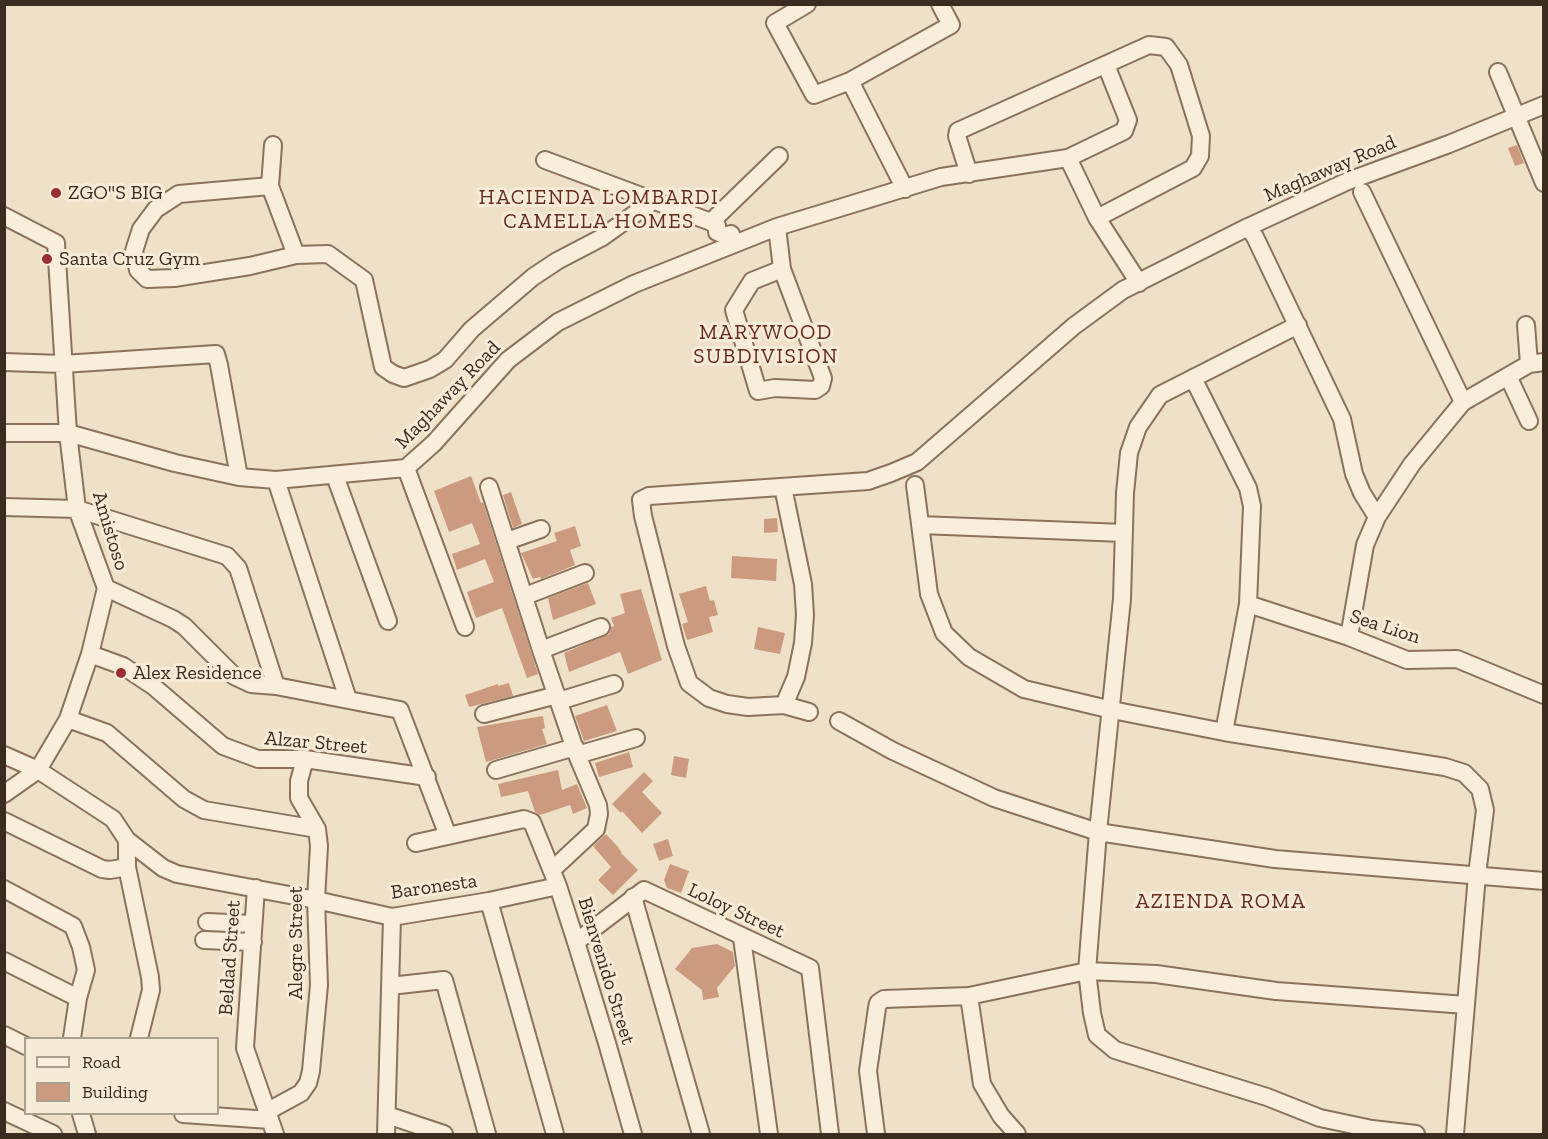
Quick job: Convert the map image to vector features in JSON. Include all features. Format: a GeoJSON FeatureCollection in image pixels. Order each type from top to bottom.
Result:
{"type":"FeatureCollection","features":[{"type":"Feature","properties":{"kind":"street"},"geometry":{"type":"LineString","coordinates":[[807,4],[775,23],[814,95],[850,81],[951,26],[939,4]]}},
{"type":"Feature","properties":{"kind":"street"},"geometry":{"type":"LineString","coordinates":[[969,174],[957,136],[958,131],[1149,45],[1166,47],[1179,65],[1201,136],[1200,156],[1193,168],[1097,218]]}},
{"type":"Feature","properties":{"kind":"street","name":"Maghaway Road"},"geometry":{"type":"LineString","coordinates":[[4,433],[68,434],[175,463],[239,477],[276,480],[406,468],[434,443],[508,360],[558,322],[634,284],[726,230],[777,227],[941,177],[1068,158],[1124,131],[1128,120],[1106,65]]}},
{"type":"Feature","properties":{"kind":"street"},"geometry":{"type":"LineString","coordinates":[[1498,72],[1544,183]]}},
{"type":"Feature","properties":{"kind":"street"},"geometry":{"type":"LineString","coordinates":[[850,81],[905,189]]}},
{"type":"Feature","properties":{"kind":"street","name":"Maghaway Road"},"geometry":{"type":"LineString","coordinates":[[784,705],[727,704],[709,698],[689,683],[676,646],[641,500],[649,496],[868,481],[917,462],[1074,326],[1123,290],[1248,227],[1348,181],[1449,144],[1544,105]]}},
{"type":"Feature","properties":{"kind":"street"},"geometry":{"type":"LineString","coordinates":[[273,145],[270,186],[296,255]]}},
{"type":"Feature","properties":{"kind":"street"},"geometry":{"type":"LineString","coordinates":[[545,160],[726,230],[779,156]]}},
{"type":"Feature","properties":{"kind":"street"},"geometry":{"type":"LineString","coordinates":[[1068,158],[1097,218],[1138,283]]}},
{"type":"Feature","properties":{"kind":"street"},"geometry":{"type":"LineString","coordinates":[[270,186],[179,194],[171,199],[156,209],[141,229],[134,251],[138,270],[147,279],[174,278],[250,266],[296,255],[328,254],[364,280],[383,367],[404,378],[430,369],[445,360],[472,329],[534,277],[557,261],[601,238],[653,201]]}},
{"type":"Feature","properties":{"kind":"street"},"geometry":{"type":"LineString","coordinates":[[1362,192],[1463,402]]}},
{"type":"Feature","properties":{"kind":"street","name":"Amistoso"},"geometry":{"type":"LineString","coordinates":[[4,216],[56,243],[68,434],[77,509],[106,588],[90,654],[68,719],[38,770]]}},
{"type":"Feature","properties":{"kind":"street"},"geometry":{"type":"LineString","coordinates":[[777,227],[782,269],[823,378],[821,386],[815,390],[775,388],[758,391],[734,310],[752,281],[782,269]]}},
{"type":"Feature","properties":{"kind":"street"},"geometry":{"type":"LineString","coordinates":[[1248,227],[1298,325],[1342,419],[1354,474],[1362,493],[1377,517]]}},
{"type":"Feature","properties":{"kind":"street"},"geometry":{"type":"LineString","coordinates":[[1298,325],[1160,395],[1138,427],[1129,453],[1125,492],[1122,599],[1098,832],[1088,971],[1092,1013],[1097,1035],[1115,1050],[1267,1097],[1320,1118],[1372,1129],[1416,1134]]}},
{"type":"Feature","properties":{"kind":"street"},"geometry":{"type":"LineString","coordinates":[[1348,637],[1365,545],[1377,517],[1412,464],[1463,402],[1536,363],[1526,325]]}},
{"type":"Feature","properties":{"kind":"street"},"geometry":{"type":"LineString","coordinates":[[4,362],[63,364],[216,354],[239,477]]}},
{"type":"Feature","properties":{"kind":"street"},"geometry":{"type":"LineString","coordinates":[[1508,376],[1529,421]]}},
{"type":"Feature","properties":{"kind":"street"},"geometry":{"type":"LineString","coordinates":[[1193,378],[1248,488],[1252,506],[1248,604],[1224,732]]}},
{"type":"Feature","properties":{"kind":"street"},"geometry":{"type":"LineString","coordinates":[[406,468],[465,627]]}},
{"type":"Feature","properties":{"kind":"street"},"geometry":{"type":"LineString","coordinates":[[335,476],[388,621]]}},
{"type":"Feature","properties":{"kind":"street"},"geometry":{"type":"LineString","coordinates":[[276,480],[348,699]]}},
{"type":"Feature","properties":{"kind":"street"},"geometry":{"type":"LineString","coordinates":[[915,485],[929,594],[944,633],[969,657],[1024,689],[1112,710],[1224,732],[1445,767],[1464,773],[1480,789],[1485,810],[1477,875],[1455,1134]]}},
{"type":"Feature","properties":{"kind":"street"},"geometry":{"type":"LineString","coordinates":[[489,487],[541,650],[576,751],[598,805],[596,829],[555,878]]}},
{"type":"Feature","properties":{"kind":"street"},"geometry":{"type":"LineString","coordinates":[[783,487],[801,573],[805,615],[803,643],[796,677],[784,705],[809,712]]}},
{"type":"Feature","properties":{"kind":"street"},"geometry":{"type":"LineString","coordinates":[[4,507],[77,509],[227,556],[238,568],[276,686]]}},
{"type":"Feature","properties":{"kind":"street"},"geometry":{"type":"LineString","coordinates":[[920,525],[1124,532]]}},
{"type":"Feature","properties":{"kind":"street"},"geometry":{"type":"LineString","coordinates":[[507,541],[541,529]]}},
{"type":"Feature","properties":{"kind":"street"},"geometry":{"type":"LineString","coordinates":[[525,596],[585,573]]}},
{"type":"Feature","properties":{"kind":"street"},"geometry":{"type":"LineString","coordinates":[[106,588],[184,626],[234,676],[251,684],[276,686],[400,710],[448,836],[417,843]]}},
{"type":"Feature","properties":{"kind":"street","name":"Sea Lion"},"geometry":{"type":"LineString","coordinates":[[1248,604],[1348,637],[1407,660],[1457,659],[1544,695]]}},
{"type":"Feature","properties":{"kind":"street"},"geometry":{"type":"LineString","coordinates":[[541,650],[601,627]]}},
{"type":"Feature","properties":{"kind":"street","name":"Alzar Street"},"geometry":{"type":"LineString","coordinates":[[90,654],[123,666],[153,686],[223,746],[258,759],[305,759],[427,777]]}},
{"type":"Feature","properties":{"kind":"street"},"geometry":{"type":"LineString","coordinates":[[484,714],[614,684]]}},
{"type":"Feature","properties":{"kind":"street"},"geometry":{"type":"LineString","coordinates":[[68,719],[107,733],[184,799],[204,810],[316,829]]}},
{"type":"Feature","properties":{"kind":"street"},"geometry":{"type":"LineString","coordinates":[[839,721],[893,752],[994,798],[1098,832],[1275,859],[1544,881]]}},
{"type":"Feature","properties":{"kind":"street"},"geometry":{"type":"LineString","coordinates":[[496,770],[636,738]]}},
{"type":"Feature","properties":{"kind":"street","name":"Baronesta"},"geometry":{"type":"LineString","coordinates":[[4,755],[38,770],[113,819],[127,840],[163,868],[177,874],[392,917],[489,901],[555,878]]}},
{"type":"Feature","properties":{"kind":"street","name":"Alegre Street"},"geometry":{"type":"LineString","coordinates":[[271,1122],[301,1093],[308,1083],[311,1071],[319,985],[316,900],[319,846],[316,829],[299,798],[298,781],[305,759]]}},
{"type":"Feature","properties":{"kind":"street"},"geometry":{"type":"LineString","coordinates":[[4,794],[38,770]]}},
{"type":"Feature","properties":{"kind":"street","name":"Bienvenido Street"},"geometry":{"type":"LineString","coordinates":[[448,836],[524,819],[532,822],[555,878],[576,942],[608,1043],[633,1134]]}},
{"type":"Feature","properties":{"kind":"street"},"geometry":{"type":"LineString","coordinates":[[4,821],[102,869],[127,867]]}},
{"type":"Feature","properties":{"kind":"street"},"geometry":{"type":"LineString","coordinates":[[127,840],[127,867],[151,990],[139,1037]]}},
{"type":"Feature","properties":{"kind":"street","name":"Beldad Street"},"geometry":{"type":"LineString","coordinates":[[256,888],[245,1048],[271,1122]]}},
{"type":"Feature","properties":{"kind":"street"},"geometry":{"type":"LineString","coordinates":[[4,889],[74,926],[86,970],[78,998],[72,1037]]}},
{"type":"Feature","properties":{"kind":"street"},"geometry":{"type":"LineString","coordinates":[[576,942],[639,893],[701,1134]]}},
{"type":"Feature","properties":{"kind":"street","name":"Loloy Street"},"geometry":{"type":"LineString","coordinates":[[639,893],[810,968],[830,1134]]}},
{"type":"Feature","properties":{"kind":"street"},"geometry":{"type":"LineString","coordinates":[[489,901],[555,1134]]}},
{"type":"Feature","properties":{"kind":"street"},"geometry":{"type":"LineString","coordinates":[[386,1134],[392,917]]}},
{"type":"Feature","properties":{"kind":"street"},"geometry":{"type":"LineString","coordinates":[[207,922],[254,924]]}},
{"type":"Feature","properties":{"kind":"street"},"geometry":{"type":"LineString","coordinates":[[742,938],[769,1134]]}},
{"type":"Feature","properties":{"kind":"street"},"geometry":{"type":"LineString","coordinates":[[204,940],[253,942]]}},
{"type":"Feature","properties":{"kind":"street"},"geometry":{"type":"LineString","coordinates":[[4,961],[78,998]]}},
{"type":"Feature","properties":{"kind":"street"},"geometry":{"type":"LineString","coordinates":[[876,1134],[868,1071],[878,1003],[884,999],[969,996],[1088,971],[1156,974],[1276,991],[1466,1005]]}},
{"type":"Feature","properties":{"kind":"street"},"geometry":{"type":"LineString","coordinates":[[390,986],[444,980],[487,1134]]}},
{"type":"Feature","properties":{"kind":"street"},"geometry":{"type":"LineString","coordinates":[[969,996],[982,1084],[1001,1116],[1017,1134]]}},
{"type":"Feature","properties":{"kind":"street"},"geometry":{"type":"LineString","coordinates":[[4,1035],[24,1045]]}},
{"type":"Feature","properties":{"kind":"street"},"geometry":{"type":"LineString","coordinates":[[4,1111],[53,1134]]}},
{"type":"Feature","properties":{"kind":"street"},"geometry":{"type":"LineString","coordinates":[[82,1115],[87,1134]]}},
{"type":"Feature","properties":{"kind":"street"},"geometry":{"type":"LineString","coordinates":[[203,1115],[271,1122]]}},
{"type":"Feature","properties":{"kind":"street"},"geometry":{"type":"LineString","coordinates":[[387,1115],[444,1134]]}},
{"type":"Feature","properties":{"kind":"building"},"geometry":{"type":"Polygon","coordinates":[[[1517,145],[1524,163],[1515,166],[1508,148],[1517,145]]]}},
{"type":"Feature","properties":{"kind":"building"},"geometry":{"type":"Polygon","coordinates":[[[471,476],[481,503],[483,502],[538,674],[527,678],[502,608],[476,618],[467,592],[494,582],[485,559],[457,570],[452,554],[480,544],[472,523],[449,532],[434,491],[471,476]]]}},
{"type":"Feature","properties":{"kind":"building"},"geometry":{"type":"Polygon","coordinates":[[[511,492],[522,524],[513,528],[503,495],[511,492]]]}},
{"type":"Feature","properties":{"kind":"building"},"geometry":{"type":"Polygon","coordinates":[[[777,518],[778,532],[764,533],[764,519],[777,518]]]}},
{"type":"Feature","properties":{"kind":"building"},"geometry":{"type":"Polygon","coordinates":[[[575,526],[581,546],[570,550],[575,565],[541,579],[540,577],[533,579],[521,553],[557,541],[554,533],[575,526]]]}},
{"type":"Feature","properties":{"kind":"building"},"geometry":{"type":"Polygon","coordinates":[[[732,556],[777,559],[776,581],[731,578],[732,556]]]}},
{"type":"Feature","properties":{"kind":"building"},"geometry":{"type":"Polygon","coordinates":[[[588,583],[596,604],[553,620],[548,598],[588,583]]]}},
{"type":"Feature","properties":{"kind":"building"},"geometry":{"type":"Polygon","coordinates":[[[706,586],[710,601],[714,600],[718,615],[709,617],[713,632],[687,640],[682,624],[688,622],[679,594],[706,586]]]}},
{"type":"Feature","properties":{"kind":"building"},"geometry":{"type":"Polygon","coordinates":[[[641,589],[662,660],[628,674],[620,652],[569,672],[564,653],[609,634],[611,627],[614,626],[611,618],[625,613],[620,594],[641,589]]]}},
{"type":"Feature","properties":{"kind":"building"},"geometry":{"type":"Polygon","coordinates":[[[758,627],[785,633],[780,654],[754,649],[758,627]]]}},
{"type":"Feature","properties":{"kind":"building"},"geometry":{"type":"Polygon","coordinates":[[[509,683],[513,696],[469,707],[465,695],[498,684],[498,686],[509,683]]]}},
{"type":"Feature","properties":{"kind":"building"},"geometry":{"type":"Polygon","coordinates":[[[607,705],[617,731],[584,741],[575,716],[607,705]]]}},
{"type":"Feature","properties":{"kind":"building"},"geometry":{"type":"Polygon","coordinates":[[[543,716],[545,728],[542,729],[547,744],[486,762],[477,727],[543,716]]]}},
{"type":"Feature","properties":{"kind":"building"},"geometry":{"type":"Polygon","coordinates":[[[629,752],[633,767],[599,777],[595,763],[629,752]]]}},
{"type":"Feature","properties":{"kind":"building"},"geometry":{"type":"Polygon","coordinates":[[[674,756],[689,759],[686,778],[671,775],[674,756]]]}},
{"type":"Feature","properties":{"kind":"building"},"geometry":{"type":"Polygon","coordinates":[[[558,770],[562,790],[577,784],[587,808],[573,814],[570,805],[540,815],[535,812],[528,791],[501,797],[498,784],[558,770]]]}},
{"type":"Feature","properties":{"kind":"building"},"geometry":{"type":"Polygon","coordinates":[[[644,772],[653,781],[642,792],[662,813],[642,833],[622,811],[621,813],[612,804],[644,772]]]}},
{"type":"Feature","properties":{"kind":"building"},"geometry":{"type":"Polygon","coordinates":[[[606,834],[618,847],[622,853],[620,854],[638,870],[613,895],[598,880],[611,867],[593,846],[606,834]]]}},
{"type":"Feature","properties":{"kind":"building"},"geometry":{"type":"Polygon","coordinates":[[[668,839],[673,856],[659,861],[653,844],[668,839]]]}},
{"type":"Feature","properties":{"kind":"building"},"geometry":{"type":"Polygon","coordinates":[[[670,864],[689,871],[681,893],[667,888],[664,880],[670,864]]]}},
{"type":"Feature","properties":{"kind":"building"},"geometry":{"type":"Polygon","coordinates":[[[717,944],[733,952],[735,966],[717,988],[719,997],[703,1000],[702,990],[675,969],[692,948],[717,944]]]}},
{"type":"Feature","properties":{"kind":"place","name":"ZGO\"S BIG"},"geometry":{"type":"Point","coordinates":[56,193]}},
{"type":"Feature","properties":{"kind":"place","name":"Santa Cruz Gym"},"geometry":{"type":"Point","coordinates":[47,259]}},
{"type":"Feature","properties":{"kind":"place","name":"Alex Residence"},"geometry":{"type":"Point","coordinates":[121,673]}},
{"type":"Feature","properties":{"kind":"district","name":"HACIENDA LOMBARDI CAMELLA HOMES"},"geometry":{"type":"Point","coordinates":[599,210]}},
{"type":"Feature","properties":{"kind":"district","name":"MARYWOOD SUBDIVISION"},"geometry":{"type":"Point","coordinates":[766,345]}},
{"type":"Feature","properties":{"kind":"district","name":"AZIENDA ROMA"},"geometry":{"type":"Point","coordinates":[1221,902]}}]}
